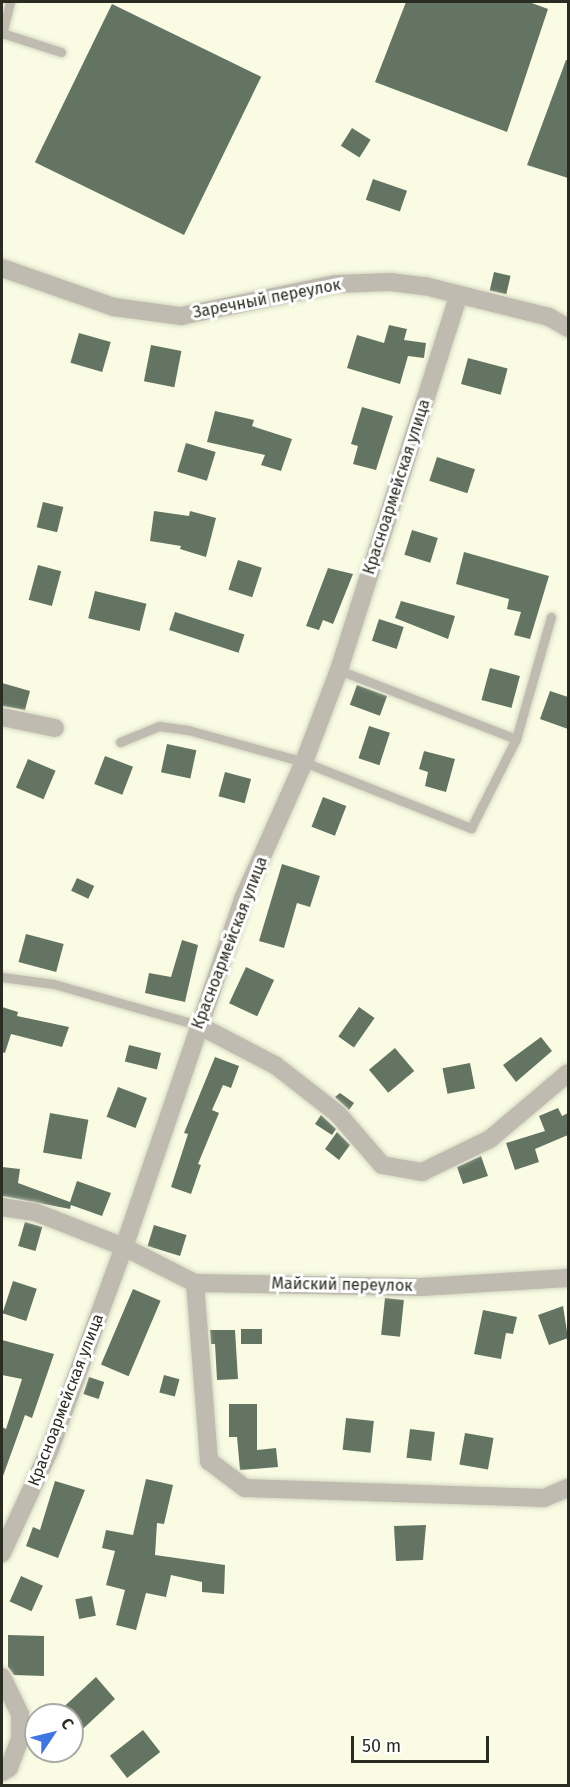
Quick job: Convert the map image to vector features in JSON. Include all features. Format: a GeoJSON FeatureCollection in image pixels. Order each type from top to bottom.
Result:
{"type":"FeatureCollection","features":[{"type":"Feature","properties":{"kind":"street","name":"Заречный переулок"},"geometry":{"type":"LineString","coordinates":[[2,268],[114,307],[181,316],[335,284],[390,282],[459,295],[549,317],[568,328]]}},
{"type":"Feature","properties":{"kind":"street","name":"Красноармейская улица"},"geometry":{"type":"LineString","coordinates":[[2,1553],[50,1449],[124,1246],[243,899],[304,762],[339,670],[459,295]]}},
{"type":"Feature","properties":{"kind":"street"},"geometry":{"type":"LineString","coordinates":[[2,717],[55,728]]}},
{"type":"Feature","properties":{"kind":"street"},"geometry":{"type":"LineString","coordinates":[[198,1025],[275,1065],[338,1114],[382,1165],[422,1172],[490,1139],[568,1073]]}},
{"type":"Feature","properties":{"kind":"street","name":"Майский переулок"},"geometry":{"type":"LineString","coordinates":[[2,1207],[35,1212],[124,1246],[195,1283],[421,1287],[568,1278]]}},
{"type":"Feature","properties":{"kind":"street"},"geometry":{"type":"LineString","coordinates":[[195,1283],[209,1461],[245,1488],[544,1498],[568,1488]]}},
{"type":"Feature","properties":{"kind":"street"},"geometry":{"type":"LineString","coordinates":[[2,1677],[20,1714],[20,1739],[9,1768],[2,1772]]}},
{"type":"Feature","properties":{"kind":"lane"},"geometry":{"type":"LineString","coordinates":[[10,2],[2,34],[61,52]]}},
{"type":"Feature","properties":{"kind":"lane"},"geometry":{"type":"LineString","coordinates":[[120,742],[159,726],[304,762],[471,828],[516,739],[551,616]]}},
{"type":"Feature","properties":{"kind":"lane"},"geometry":{"type":"LineString","coordinates":[[339,670],[516,739]]}},
{"type":"Feature","properties":{"kind":"lane"},"geometry":{"type":"LineString","coordinates":[[2,977],[54,984],[198,1025]]}},
{"type":"Feature","properties":{"kind":"building"},"geometry":{"type":"Polygon","coordinates":[[[406,2],[529,2],[548,9],[507,132],[375,82],[406,2]]]}},
{"type":"Feature","properties":{"kind":"building"},"geometry":{"type":"Polygon","coordinates":[[[112,4],[261,77],[184,235],[35,162],[112,4]]]}},
{"type":"Feature","properties":{"kind":"building"},"geometry":{"type":"Polygon","coordinates":[[[566,60],[568,60],[568,178],[527,165],[566,60]]]}},
{"type":"Feature","properties":{"kind":"building"},"geometry":{"type":"Polygon","coordinates":[[[352,128],[371,140],[360,157],[341,146],[352,128]]]}},
{"type":"Feature","properties":{"kind":"building"},"geometry":{"type":"Polygon","coordinates":[[[373,179],[407,191],[400,212],[366,200],[373,179]]]}},
{"type":"Feature","properties":{"kind":"building"},"geometry":{"type":"Polygon","coordinates":[[[494,272],[511,276],[506,294],[490,291],[494,272]]]}},
{"type":"Feature","properties":{"kind":"building"},"geometry":{"type":"Polygon","coordinates":[[[389,325],[407,329],[404,340],[426,343],[424,358],[408,356],[400,384],[347,368],[357,335],[384,343],[389,325]]]}},
{"type":"Feature","properties":{"kind":"building"},"geometry":{"type":"Polygon","coordinates":[[[79,333],[111,342],[102,372],[70,363],[79,333]]]}},
{"type":"Feature","properties":{"kind":"building"},"geometry":{"type":"Polygon","coordinates":[[[151,345],[181,351],[174,387],[144,381],[151,345]]]}},
{"type":"Feature","properties":{"kind":"building"},"geometry":{"type":"Polygon","coordinates":[[[468,358],[508,369],[501,395],[461,384],[468,358]]]}},
{"type":"Feature","properties":{"kind":"building"},"geometry":{"type":"Polygon","coordinates":[[[362,407],[393,416],[376,470],[353,464],[358,446],[351,444],[362,407]]]}},
{"type":"Feature","properties":{"kind":"building"},"geometry":{"type":"Polygon","coordinates":[[[215,411],[254,420],[252,426],[292,439],[281,471],[261,465],[265,455],[207,442],[215,411]]]}},
{"type":"Feature","properties":{"kind":"building"},"geometry":{"type":"Polygon","coordinates":[[[186,443],[216,452],[207,481],[177,472],[186,443]]]}},
{"type":"Feature","properties":{"kind":"building"},"geometry":{"type":"Polygon","coordinates":[[[437,457],[475,469],[467,493],[429,481],[437,457]]]}},
{"type":"Feature","properties":{"kind":"building"},"geometry":{"type":"Polygon","coordinates":[[[43,502],[63,507],[57,532],[37,527],[43,502]]]}},
{"type":"Feature","properties":{"kind":"building"},"geometry":{"type":"Polygon","coordinates":[[[154,511],[189,516],[190,511],[216,518],[206,557],[180,549],[181,546],[150,541],[154,511]]]}},
{"type":"Feature","properties":{"kind":"building"},"geometry":{"type":"Polygon","coordinates":[[[412,530],[438,538],[430,563],[404,555],[412,530]]]}},
{"type":"Feature","properties":{"kind":"building"},"geometry":{"type":"Polygon","coordinates":[[[464,552],[549,576],[530,639],[514,635],[521,612],[507,609],[509,599],[456,584],[464,552]]]}},
{"type":"Feature","properties":{"kind":"building"},"geometry":{"type":"Polygon","coordinates":[[[238,560],[262,568],[252,597],[228,589],[238,560]]]}},
{"type":"Feature","properties":{"kind":"building"},"geometry":{"type":"Polygon","coordinates":[[[38,565],[61,571],[52,606],[29,600],[38,565]]]}},
{"type":"Feature","properties":{"kind":"building"},"geometry":{"type":"Polygon","coordinates":[[[328,568],[353,574],[333,624],[323,620],[319,630],[306,626],[328,568]]]}},
{"type":"Feature","properties":{"kind":"building"},"geometry":{"type":"Polygon","coordinates":[[[95,591],[146,604],[140,631],[88,618],[95,591]]]}},
{"type":"Feature","properties":{"kind":"building"},"geometry":{"type":"Polygon","coordinates":[[[401,601],[455,616],[448,639],[395,618],[401,601]]]}},
{"type":"Feature","properties":{"kind":"building"},"geometry":{"type":"Polygon","coordinates":[[[175,612],[244,635],[239,653],[169,630],[175,612]]]}},
{"type":"Feature","properties":{"kind":"building"},"geometry":{"type":"Polygon","coordinates":[[[379,619],[404,627],[397,649],[372,641],[379,619]]]}},
{"type":"Feature","properties":{"kind":"building"},"geometry":{"type":"Polygon","coordinates":[[[490,668],[520,676],[511,708],[481,700],[490,668]]]}},
{"type":"Feature","properties":{"kind":"building"},"geometry":{"type":"Polygon","coordinates":[[[2,683],[30,691],[25,710],[2,706],[2,683]]]}},
{"type":"Feature","properties":{"kind":"building"},"geometry":{"type":"Polygon","coordinates":[[[357,685],[387,696],[380,716],[350,705],[357,685]]]}},
{"type":"Feature","properties":{"kind":"building"},"geometry":{"type":"Polygon","coordinates":[[[550,691],[568,697],[568,729],[540,719],[550,691]]]}},
{"type":"Feature","properties":{"kind":"building"},"geometry":{"type":"Polygon","coordinates":[[[369,726],[390,733],[379,765],[358,758],[369,726]]]}},
{"type":"Feature","properties":{"kind":"building"},"geometry":{"type":"Polygon","coordinates":[[[167,744],[196,750],[190,779],[161,772],[167,744]]]}},
{"type":"Feature","properties":{"kind":"building"},"geometry":{"type":"Polygon","coordinates":[[[424,751],[455,759],[446,792],[425,786],[428,772],[419,769],[424,751]]]}},
{"type":"Feature","properties":{"kind":"building"},"geometry":{"type":"Polygon","coordinates":[[[105,756],[133,767],[122,795],[94,784],[105,756]]]}},
{"type":"Feature","properties":{"kind":"building"},"geometry":{"type":"Polygon","coordinates":[[[28,759],[56,771],[44,799],[16,788],[28,759]]]}},
{"type":"Feature","properties":{"kind":"building"},"geometry":{"type":"Polygon","coordinates":[[[225,772],[251,779],[245,803],[219,796],[225,772]]]}},
{"type":"Feature","properties":{"kind":"building"},"geometry":{"type":"Polygon","coordinates":[[[323,797],[346,806],[335,836],[312,827],[323,797]]]}},
{"type":"Feature","properties":{"kind":"building"},"geometry":{"type":"Polygon","coordinates":[[[282,864],[320,876],[310,907],[297,903],[284,948],[259,941],[282,864]]]}},
{"type":"Feature","properties":{"kind":"building"},"geometry":{"type":"Polygon","coordinates":[[[77,878],[94,886],[88,899],[71,891],[77,878]]]}},
{"type":"Feature","properties":{"kind":"building"},"geometry":{"type":"Polygon","coordinates":[[[26,934],[64,944],[56,972],[18,962],[26,934]]]}},
{"type":"Feature","properties":{"kind":"building"},"geometry":{"type":"Polygon","coordinates":[[[182,940],[198,945],[185,1002],[145,993],[149,973],[171,977],[182,940]]]}},
{"type":"Feature","properties":{"kind":"building"},"geometry":{"type":"Polygon","coordinates":[[[246,967],[274,980],[257,1016],[229,1003],[246,967]]]}},
{"type":"Feature","properties":{"kind":"building"},"geometry":{"type":"Polygon","coordinates":[[[2,1007],[18,1012],[17,1016],[69,1027],[62,1047],[11,1034],[5,1053],[2,1052],[2,1007]]]}},
{"type":"Feature","properties":{"kind":"building"},"geometry":{"type":"Polygon","coordinates":[[[359,1007],[375,1018],[354,1047],[338,1036],[359,1007]]]}},
{"type":"Feature","properties":{"kind":"building"},"geometry":{"type":"Polygon","coordinates":[[[541,1037],[552,1051],[516,1082],[503,1065],[541,1037]]]}},
{"type":"Feature","properties":{"kind":"building"},"geometry":{"type":"Polygon","coordinates":[[[129,1045],[161,1053],[157,1069],[125,1061],[129,1045]]]}},
{"type":"Feature","properties":{"kind":"building"},"geometry":{"type":"Polygon","coordinates":[[[395,1048],[414,1071],[388,1093],[369,1070],[395,1048]]]}},
{"type":"Feature","properties":{"kind":"building"},"geometry":{"type":"Polygon","coordinates":[[[215,1057],[239,1066],[231,1088],[223,1085],[212,1110],[219,1113],[198,1164],[201,1165],[191,1194],[171,1187],[188,1134],[184,1133],[215,1057]]]}},
{"type":"Feature","properties":{"kind":"building"},"geometry":{"type":"Polygon","coordinates":[[[470,1063],[475,1089],[447,1094],[443,1068],[470,1063]]]}},
{"type":"Feature","properties":{"kind":"building"},"geometry":{"type":"Polygon","coordinates":[[[118,1087],[147,1098],[135,1128],[107,1117],[118,1087]]]}},
{"type":"Feature","properties":{"kind":"building"},"geometry":{"type":"Polygon","coordinates":[[[340,1093],[354,1103],[349,1110],[335,1097],[340,1093]]]}},
{"type":"Feature","properties":{"kind":"building"},"geometry":{"type":"Polygon","coordinates":[[[558,1108],[562,1116],[568,1113],[568,1135],[535,1149],[539,1162],[515,1170],[506,1143],[545,1131],[539,1116],[558,1108]]]}},
{"type":"Feature","properties":{"kind":"building"},"geometry":{"type":"Polygon","coordinates":[[[50,1113],[88,1120],[81,1159],[43,1152],[50,1113]]]}},
{"type":"Feature","properties":{"kind":"building"},"geometry":{"type":"Polygon","coordinates":[[[321,1115],[336,1129],[332,1135],[315,1124],[321,1115]]]}},
{"type":"Feature","properties":{"kind":"building"},"geometry":{"type":"Polygon","coordinates":[[[337,1132],[350,1145],[339,1160],[325,1149],[337,1132]]]}},
{"type":"Feature","properties":{"kind":"building"},"geometry":{"type":"Polygon","coordinates":[[[481,1156],[488,1176],[463,1184],[457,1167],[481,1156]]]}},
{"type":"Feature","properties":{"kind":"building"},"geometry":{"type":"Polygon","coordinates":[[[2,1167],[20,1169],[18,1183],[70,1202],[77,1181],[111,1193],[102,1216],[71,1205],[70,1209],[2,1196],[2,1167]]]}},
{"type":"Feature","properties":{"kind":"building"},"geometry":{"type":"Polygon","coordinates":[[[25,1222],[42,1227],[35,1251],[18,1246],[25,1222]]]}},
{"type":"Feature","properties":{"kind":"building"},"geometry":{"type":"Polygon","coordinates":[[[154,1225],[187,1235],[180,1256],[148,1246],[154,1225]]]}},
{"type":"Feature","properties":{"kind":"building"},"geometry":{"type":"Polygon","coordinates":[[[13,1281],[37,1289],[26,1321],[2,1313],[13,1281]]]}},
{"type":"Feature","properties":{"kind":"building"},"geometry":{"type":"Polygon","coordinates":[[[133,1289],[161,1301],[129,1376],[101,1364],[133,1289]]]}},
{"type":"Feature","properties":{"kind":"building"},"geometry":{"type":"Polygon","coordinates":[[[385,1298],[404,1300],[400,1337],[381,1335],[385,1298]]]}},
{"type":"Feature","properties":{"kind":"building"},"geometry":{"type":"Polygon","coordinates":[[[563,1306],[568,1338],[549,1345],[538,1315],[563,1306]]]}},
{"type":"Feature","properties":{"kind":"building"},"geometry":{"type":"Polygon","coordinates":[[[483,1310],[517,1317],[513,1334],[506,1333],[501,1359],[474,1354],[483,1310]]]}},
{"type":"Feature","properties":{"kind":"building"},"geometry":{"type":"Polygon","coordinates":[[[241,1329],[262,1329],[262,1344],[241,1344],[241,1329]]]}},
{"type":"Feature","properties":{"kind":"building"},"geometry":{"type":"Polygon","coordinates":[[[210,1330],[235,1330],[238,1379],[217,1380],[215,1344],[211,1344],[210,1330]]]}},
{"type":"Feature","properties":{"kind":"building"},"geometry":{"type":"Polygon","coordinates":[[[2,1340],[54,1354],[32,1418],[25,1415],[3,1476],[2,1427],[6,1429],[22,1379],[2,1375],[2,1340]]]}},
{"type":"Feature","properties":{"kind":"building"},"geometry":{"type":"Polygon","coordinates":[[[164,1375],[179,1379],[175,1397],[159,1392],[164,1375]]]}},
{"type":"Feature","properties":{"kind":"building"},"geometry":{"type":"Polygon","coordinates":[[[89,1377],[104,1382],[99,1399],[83,1394],[89,1377]]]}},
{"type":"Feature","properties":{"kind":"building"},"geometry":{"type":"Polygon","coordinates":[[[229,1404],[257,1404],[257,1450],[276,1448],[278,1467],[240,1470],[237,1437],[229,1437],[229,1404]]]}},
{"type":"Feature","properties":{"kind":"building"},"geometry":{"type":"Polygon","coordinates":[[[346,1418],[374,1421],[371,1453],[343,1450],[346,1418]]]}},
{"type":"Feature","properties":{"kind":"building"},"geometry":{"type":"Polygon","coordinates":[[[410,1429],[435,1432],[431,1461],[406,1458],[410,1429]]]}},
{"type":"Feature","properties":{"kind":"building"},"geometry":{"type":"Polygon","coordinates":[[[465,1433],[494,1438],[488,1470],[459,1465],[465,1433]]]}},
{"type":"Feature","properties":{"kind":"building"},"geometry":{"type":"Polygon","coordinates":[[[146,1479],[173,1485],[164,1524],[157,1523],[155,1555],[225,1565],[224,1594],[202,1592],[202,1582],[171,1575],[166,1597],[146,1593],[136,1630],[116,1625],[125,1590],[106,1585],[115,1551],[102,1548],[106,1530],[133,1535],[146,1479]]]}},
{"type":"Feature","properties":{"kind":"building"},"geometry":{"type":"Polygon","coordinates":[[[55,1481],[85,1490],[58,1558],[26,1546],[33,1527],[40,1530],[55,1481]]]}},
{"type":"Feature","properties":{"kind":"building"},"geometry":{"type":"Polygon","coordinates":[[[426,1525],[423,1560],[396,1561],[394,1526],[426,1525]]]}},
{"type":"Feature","properties":{"kind":"building"},"geometry":{"type":"Polygon","coordinates":[[[21,1576],[43,1586],[32,1611],[10,1602],[21,1576]]]}},
{"type":"Feature","properties":{"kind":"building"},"geometry":{"type":"Polygon","coordinates":[[[92,1596],[96,1616],[79,1619],[75,1599],[92,1596]]]}},
{"type":"Feature","properties":{"kind":"building"},"geometry":{"type":"Polygon","coordinates":[[[8,1635],[44,1636],[44,1676],[14,1675],[8,1667],[8,1635]]]}},
{"type":"Feature","properties":{"kind":"building"},"geometry":{"type":"Polygon","coordinates":[[[96,1677],[115,1699],[84,1728],[84,1703],[68,1703],[96,1677]]]}},
{"type":"Feature","properties":{"kind":"building"},"geometry":{"type":"Polygon","coordinates":[[[143,1730],[160,1752],[127,1778],[110,1756],[143,1730]]]}}]}
